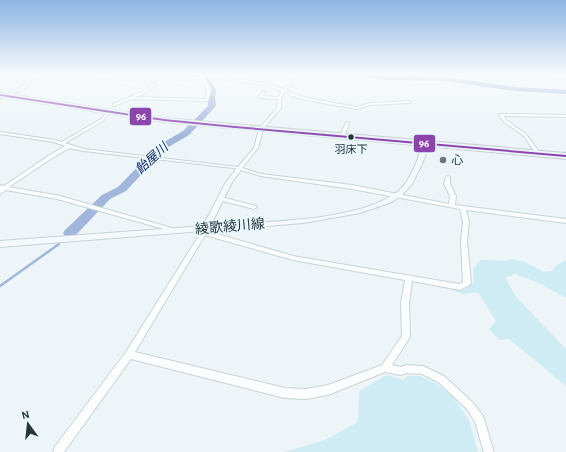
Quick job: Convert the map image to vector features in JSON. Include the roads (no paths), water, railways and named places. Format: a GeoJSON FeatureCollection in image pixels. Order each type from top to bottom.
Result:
{"type":"FeatureCollection","features":[{"type":"Feature","properties":{"kind":"highway"},"geometry":{"type":"LineString","coordinates":[[2,96],[193,123],[566,156]]}},
{"type":"Feature","properties":{"kind":"main road","name":"綾歌綾川線"},"geometry":{"type":"LineString","coordinates":[[0,244],[177,231],[204,231],[303,221],[345,215],[378,205],[395,196],[408,185],[417,168],[424,149],[423,144]]}},
{"type":"Feature","properties":{"kind":"main road"},"geometry":{"type":"LineString","coordinates":[[204,231],[229,182],[239,169]]}},
{"type":"Feature","properties":{"kind":"street"},"geometry":{"type":"LineString","coordinates":[[114,105],[139,95]]}},
{"type":"Feature","properties":{"kind":"street"},"geometry":{"type":"LineString","coordinates":[[134,98],[207,100],[208,95]]}},
{"type":"Feature","properties":{"kind":"street"},"geometry":{"type":"LineString","coordinates":[[262,95],[260,97],[279,98]]}},
{"type":"Feature","properties":{"kind":"street"},"geometry":{"type":"LineString","coordinates":[[239,169],[256,148],[261,129],[279,108],[279,98],[281,95]]}},
{"type":"Feature","properties":{"kind":"street"},"geometry":{"type":"LineString","coordinates":[[292,95],[357,108],[370,104],[409,102]]}},
{"type":"Feature","properties":{"kind":"street"},"geometry":{"type":"LineString","coordinates":[[63,143],[102,120],[109,112]]}},
{"type":"Feature","properties":{"kind":"street"},"geometry":{"type":"LineString","coordinates":[[538,153],[525,135],[505,121],[501,115],[566,116]]}},
{"type":"Feature","properties":{"kind":"street"},"geometry":{"type":"LineString","coordinates":[[342,137],[347,123]]}},
{"type":"Feature","properties":{"kind":"street"},"geometry":{"type":"LineString","coordinates":[[0,133],[46,139],[84,150],[239,169],[261,175],[344,186],[463,208],[566,221]]}},
{"type":"Feature","properties":{"kind":"street"},"geometry":{"type":"LineString","coordinates":[[0,139],[10,134]]}},
{"type":"Feature","properties":{"kind":"street"},"geometry":{"type":"LineString","coordinates":[[0,192],[3,188],[69,146]]}},
{"type":"Feature","properties":{"kind":"street"},"geometry":{"type":"LineString","coordinates":[[448,177],[447,184],[453,196],[452,206]]}},
{"type":"Feature","properties":{"kind":"street"},"geometry":{"type":"LineString","coordinates":[[3,188],[58,197],[177,231]]}},
{"type":"Feature","properties":{"kind":"street"},"geometry":{"type":"LineString","coordinates":[[221,199],[254,207]]}},
{"type":"Feature","properties":{"kind":"street"},"geometry":{"type":"LineString","coordinates":[[58,452],[129,355],[204,231],[294,258],[460,287],[467,283],[464,241],[466,222],[463,208]]}},
{"type":"Feature","properties":{"kind":"street"},"geometry":{"type":"LineString","coordinates":[[385,368],[406,337],[405,303],[409,278]]}},
{"type":"Feature","properties":{"kind":"street"},"geometry":{"type":"LineString","coordinates":[[129,355],[285,393],[306,394],[328,390],[385,368],[401,371],[406,369],[423,370],[441,379],[470,406],[479,420],[489,452]]}},
{"type":"Feature","properties":{"kind":"waterway","name":"飴屋川"},"geometry":{"type":"LineString","coordinates":[[70,233],[106,197],[122,189],[162,147],[186,133],[212,106],[212,95]]}},
{"type":"Feature","properties":{"kind":"waterway","name":"飴屋川"},"geometry":{"type":"LineString","coordinates":[[0,286],[59,244]]}},
{"type":"Feature","properties":{"kind":"place","name":"羽床下"},"geometry":{"type":"Point","coordinates":[351,137]}},
{"type":"Feature","properties":{"kind":"place","name":"心"},"geometry":{"type":"Point","coordinates":[443,160]}}]}
